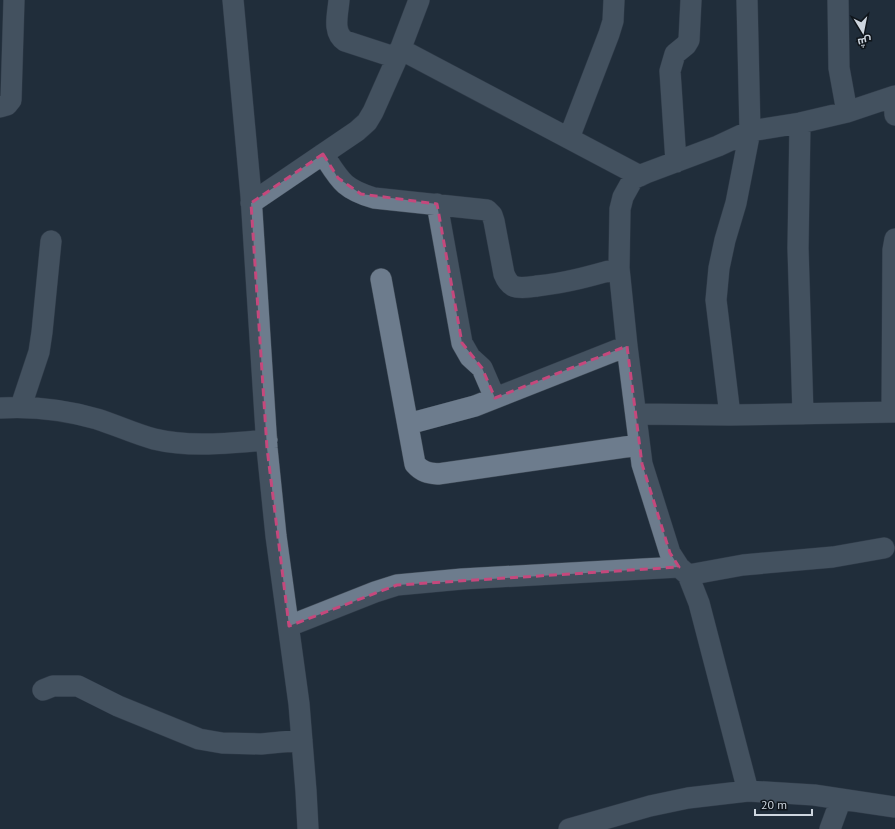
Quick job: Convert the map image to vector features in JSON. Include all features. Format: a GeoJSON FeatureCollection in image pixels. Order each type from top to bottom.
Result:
{"type":"FeatureCollection","features":[{"type":"Feature","properties":{"kind":"street"},"geometry":{"type":"LineString","coordinates":[[0,107],[7,105],[11,100],[14,0]]}},
{"type":"Feature","properties":{"kind":"street"},"geometry":{"type":"LineString","coordinates":[[233,0],[252,203],[267,440],[276,536],[289,626],[302,740],[308,829]]}},
{"type":"Feature","properties":{"kind":"street"},"geometry":{"type":"LineString","coordinates":[[339,0],[337,28],[340,38],[346,41],[398,53],[569,138],[640,176]]}},
{"type":"Feature","properties":{"kind":"street"},"geometry":{"type":"LineString","coordinates":[[252,203],[357,131],[367,122],[378,102],[419,0]]}},
{"type":"Feature","properties":{"kind":"street"},"geometry":{"type":"LineString","coordinates":[[569,138],[609,34],[613,21],[614,0]]}},
{"type":"Feature","properties":{"kind":"street"},"geometry":{"type":"LineString","coordinates":[[676,162],[670,71],[676,54],[686,45],[689,40],[691,0]]}},
{"type":"Feature","properties":{"kind":"street"},"geometry":{"type":"LineString","coordinates":[[730,415],[716,300],[719,268],[736,202],[750,131],[747,0]]}},
{"type":"Feature","properties":{"kind":"street"},"geometry":{"type":"LineString","coordinates":[[838,0],[839,68],[847,112]]}},
{"type":"Feature","properties":{"kind":"street"},"geometry":{"type":"LineString","coordinates":[[748,791],[700,603],[684,571],[670,553],[642,464],[619,268],[620,209],[623,197],[634,179],[718,146],[750,131],[800,123],[895,103]]}},
{"type":"Feature","properties":{"kind":"street"},"geometry":{"type":"LineString","coordinates":[[800,123],[798,248],[802,414]]}},
{"type":"Feature","properties":{"kind":"street"},"geometry":{"type":"LineString","coordinates":[[323,154],[338,178],[349,189],[361,194],[374,198],[486,210],[492,215],[494,221],[504,274],[507,281],[513,286],[520,288],[560,283],[619,268]]}},
{"type":"Feature","properties":{"kind":"street"},"geometry":{"type":"LineString","coordinates":[[437,204],[462,343],[470,357],[482,368],[495,398]]}},
{"type":"Feature","properties":{"kind":"street"},"geometry":{"type":"LineString","coordinates":[[636,414],[730,415],[893,412],[893,250],[895,239]]}},
{"type":"Feature","properties":{"kind":"street"},"geometry":{"type":"LineString","coordinates":[[21,406],[39,352],[51,241]]}},
{"type":"Feature","properties":{"kind":"street"},"geometry":{"type":"LineString","coordinates":[[381,279],[415,464],[420,471],[438,474],[639,445]]}},
{"type":"Feature","properties":{"kind":"street"},"geometry":{"type":"LineString","coordinates":[[408,424],[475,406],[627,346]]}},
{"type":"Feature","properties":{"kind":"street"},"geometry":{"type":"LineString","coordinates":[[0,408],[21,406],[77,414],[154,438],[181,443],[212,444],[267,440]]}},
{"type":"Feature","properties":{"kind":"street"},"geometry":{"type":"LineString","coordinates":[[289,626],[397,585],[454,579],[684,571],[833,557],[884,548]]}},
{"type":"Feature","properties":{"kind":"street"},"geometry":{"type":"LineString","coordinates":[[43,690],[53,686],[78,686],[118,706],[192,736],[222,744],[261,744],[302,740]]}},
{"type":"Feature","properties":{"kind":"street"},"geometry":{"type":"LineString","coordinates":[[569,829],[650,806],[688,798],[748,791],[814,796],[895,807]]}},
{"type":"Feature","properties":{"kind":"street"},"geometry":{"type":"LineString","coordinates":[[830,829],[841,799]]}},
{"type":"Feature","properties":{"kind":"highlighted area"},"geometry":{"type":"Polygon","coordinates":[[[323,154],[338,178],[361,194],[437,204],[462,343],[482,368],[495,398],[627,346],[642,464],[670,553],[679,567],[397,585],[289,626],[267,448],[251,203],[323,154]]]}}]}
